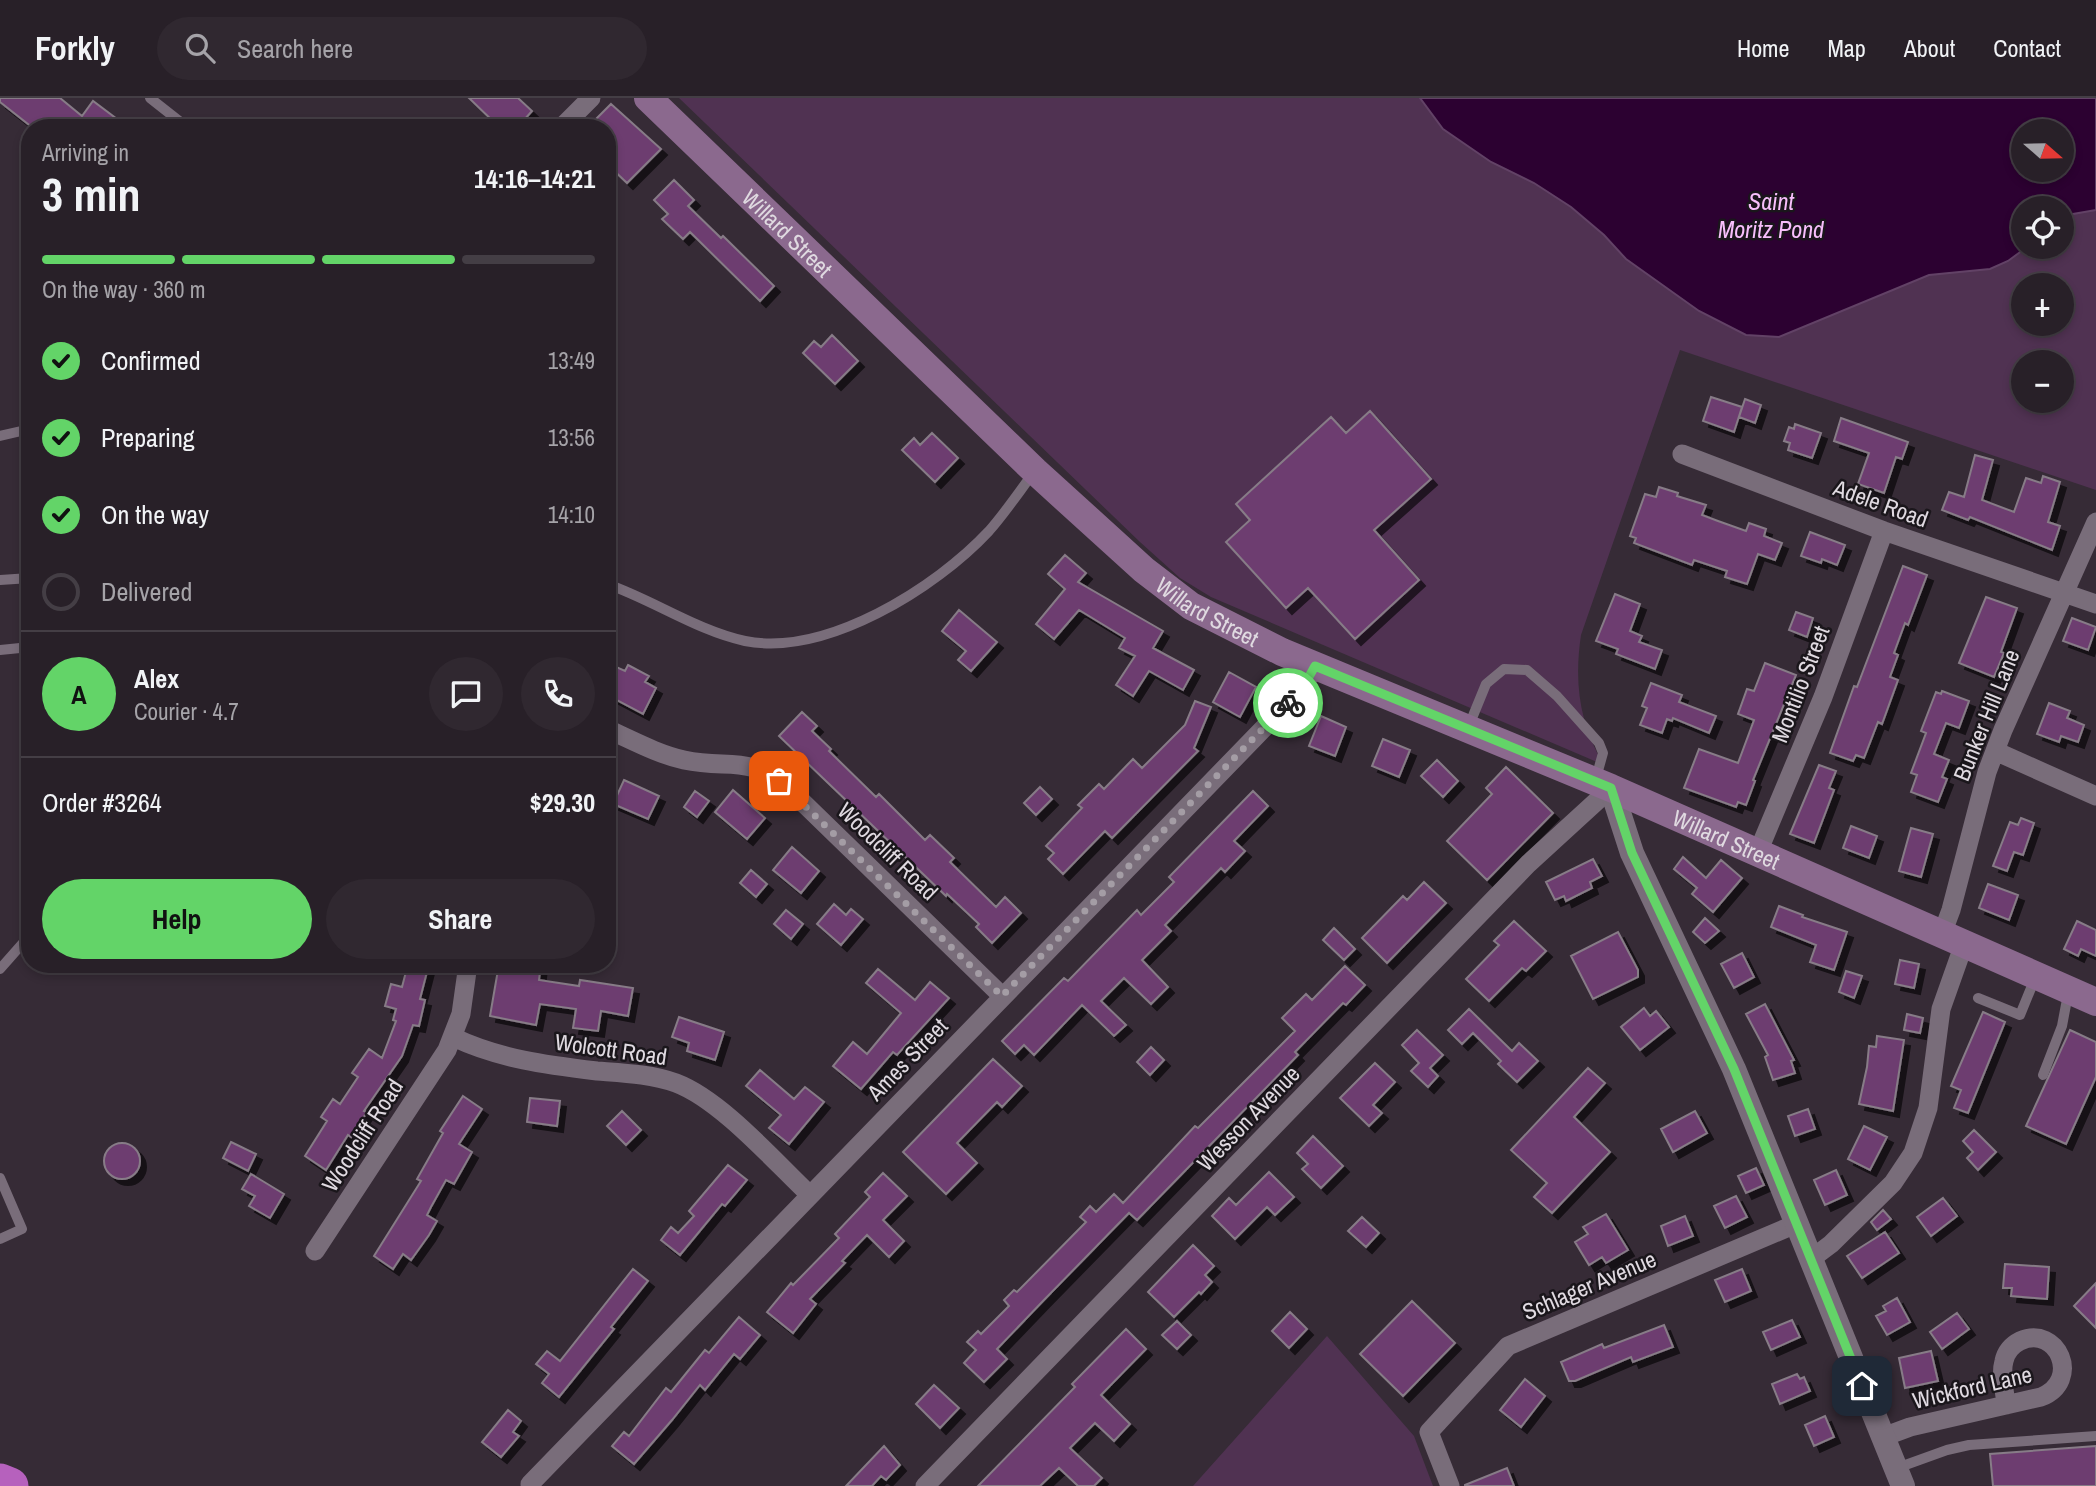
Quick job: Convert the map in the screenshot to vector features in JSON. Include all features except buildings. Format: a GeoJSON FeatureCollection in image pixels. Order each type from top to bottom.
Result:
{"type":"FeatureCollection","features":[{"type":"Feature","properties":{"kind":"highway"},"geometry":{"type":"LineString","coordinates":[[0,1482],[10,1486]]}},
{"type":"Feature","properties":{"kind":"main road","name":"Willard Street"},"geometry":{"type":"LineString","coordinates":[[648,98],[1035,471],[1175,596],[1238,632],[1315,666],[1603,785],[2096,1002]]}},
{"type":"Feature","properties":{"kind":"street"},"geometry":{"type":"LineString","coordinates":[[570,119],[591,98]]}},
{"type":"Feature","properties":{"kind":"street","name":"Adele Road"},"geometry":{"type":"LineString","coordinates":[[1682,454],[1884,531],[2096,604]]}},
{"type":"Feature","properties":{"kind":"street","name":"Bunker Hill Lane"},"geometry":{"type":"LineString","coordinates":[[1811,1259],[1831,1244],[1893,1182],[1913,1153],[1922,1131],[1928,1108],[1953,939],[1951,910],[1981,791],[1995,751],[2096,522]]}},
{"type":"Feature","properties":{"kind":"street","name":"Montilio Street"},"geometry":{"type":"LineString","coordinates":[[1758,852],[1823,697],[1884,531]]}},
{"type":"Feature","properties":{"kind":"street","name":"Ames Street"},"geometry":{"type":"LineString","coordinates":[[530,1483],[1294,697],[1315,666]]}},
{"type":"Feature","properties":{"kind":"street","name":"Woodcliff Road"},"geometry":{"type":"LineString","coordinates":[[616,733],[673,757],[699,762],[739,764],[769,775],[788,788],[1002,996]]}},
{"type":"Feature","properties":{"kind":"street"},"geometry":{"type":"LineString","coordinates":[[1995,751],[2096,796]]}},
{"type":"Feature","properties":{"kind":"street"},"geometry":{"type":"LineString","coordinates":[[1603,785],[1632,853],[1724,1047],[1900,1477]]}},
{"type":"Feature","properties":{"kind":"street","name":"Wesson Avenue"},"geometry":{"type":"LineString","coordinates":[[925,1486],[1603,785]]}},
{"type":"Feature","properties":{"kind":"street","name":"Woodcliff Road"},"geometry":{"type":"LineString","coordinates":[[315,1251],[440,1061],[461,1014],[467,973]]}},
{"type":"Feature","properties":{"kind":"street","name":"Wolcott Road"},"geometry":{"type":"LineString","coordinates":[[453,1037],[483,1050],[524,1062],[645,1076],[675,1083],[700,1095],[722,1112],[810,1195]]}},
{"type":"Feature","properties":{"kind":"street","name":"Schlager Avenue"},"geometry":{"type":"LineString","coordinates":[[1450,1486],[1429,1432],[1508,1346],[1796,1224]]}},
{"type":"Feature","properties":{"kind":"street","name":"Wickford Lane"},"geometry":{"type":"LineString","coordinates":[[1883,1437],[1910,1427],[2006,1405],[2046,1395],[2057,1387],[2062,1373],[2062,1359],[2050,1344],[2033,1338],[2019,1342],[2009,1349],[2003,1363],[2006,1405]]}},
{"type":"Feature","properties":{"kind":"lane"},"geometry":{"type":"LineString","coordinates":[[150,98],[177,119]]}},
{"type":"Feature","properties":{"kind":"lane"},"geometry":{"type":"LineString","coordinates":[[0,436],[21,431]]}},
{"type":"Feature","properties":{"kind":"lane"},"geometry":{"type":"LineString","coordinates":[[616,588],[731,637],[770,643],[802,640],[878,613],[936,578],[990,530],[1035,471]]}},
{"type":"Feature","properties":{"kind":"lane"},"geometry":{"type":"LineString","coordinates":[[0,580],[21,579]]}},
{"type":"Feature","properties":{"kind":"lane"},"geometry":{"type":"LineString","coordinates":[[0,650],[21,648]]}},
{"type":"Feature","properties":{"kind":"lane"},"geometry":{"type":"LineString","coordinates":[[1467,729],[1486,684],[1504,669],[1527,670],[1558,696],[1599,743],[1603,753],[1603,785]]}},
{"type":"Feature","properties":{"kind":"lane"},"geometry":{"type":"LineString","coordinates":[[0,969],[21,945]]}},
{"type":"Feature","properties":{"kind":"lane"},"geometry":{"type":"LineString","coordinates":[[1978,998],[2020,1015],[2036,976]]}},
{"type":"Feature","properties":{"kind":"lane"},"geometry":{"type":"LineString","coordinates":[[2043,1075],[2063,1026],[2069,990]]}},
{"type":"Feature","properties":{"kind":"lane"},"geometry":{"type":"LineString","coordinates":[[0,1178],[22,1229],[0,1239]]}},
{"type":"Feature","properties":{"kind":"lane"},"geometry":{"type":"LineString","coordinates":[[1900,1477],[1947,1450],[1969,1445],[2096,1436]]}},
{"type":"Feature","properties":{"kind":"shaded area"},"geometry":{"type":"Polygon","coordinates":[[[679,98],[1420,98],[1443,129],[1491,162],[1534,183],[1571,207],[1604,235],[1626,259],[1699,311],[1746,335],[1779,337],[1929,275],[1990,269],[2011,259],[2074,259],[2074,214],[2096,210],[2096,490],[1680,350],[1581,635],[1578,669],[1581,702],[1589,734],[1604,765],[1211,597],[1180,578],[679,98]]]}},
{"type":"Feature","properties":{"kind":"shaded area"},"geometry":{"type":"Polygon","coordinates":[[[1327,1336],[1414,1436],[1433,1486],[1193,1486],[1327,1336]]]}},
{"type":"Feature","properties":{"kind":"water","name":"Saint Moritz Pond"},"geometry":{"type":"Polygon","coordinates":[[[1420,98],[2096,98],[2096,210],[2074,214],[2074,196],[2011,196],[2011,259],[2008,261],[1990,269],[1929,275],[1779,337],[1746,335],[1699,311],[1626,259],[1604,235],[1571,207],[1534,183],[1491,162],[1443,129],[1420,98]]]}},
{"type":"Feature","properties":{"kind":"way so far"},"geometry":{"type":"LineString","coordinates":[[779,781],[1002,996],[1288,703]]}},
{"type":"Feature","properties":{"kind":"route"},"geometry":{"type":"LineString","coordinates":[[1288,703],[1306,682],[1315,666],[1611,788],[1639,870],[1734,1069],[1862,1386]]}}]}
